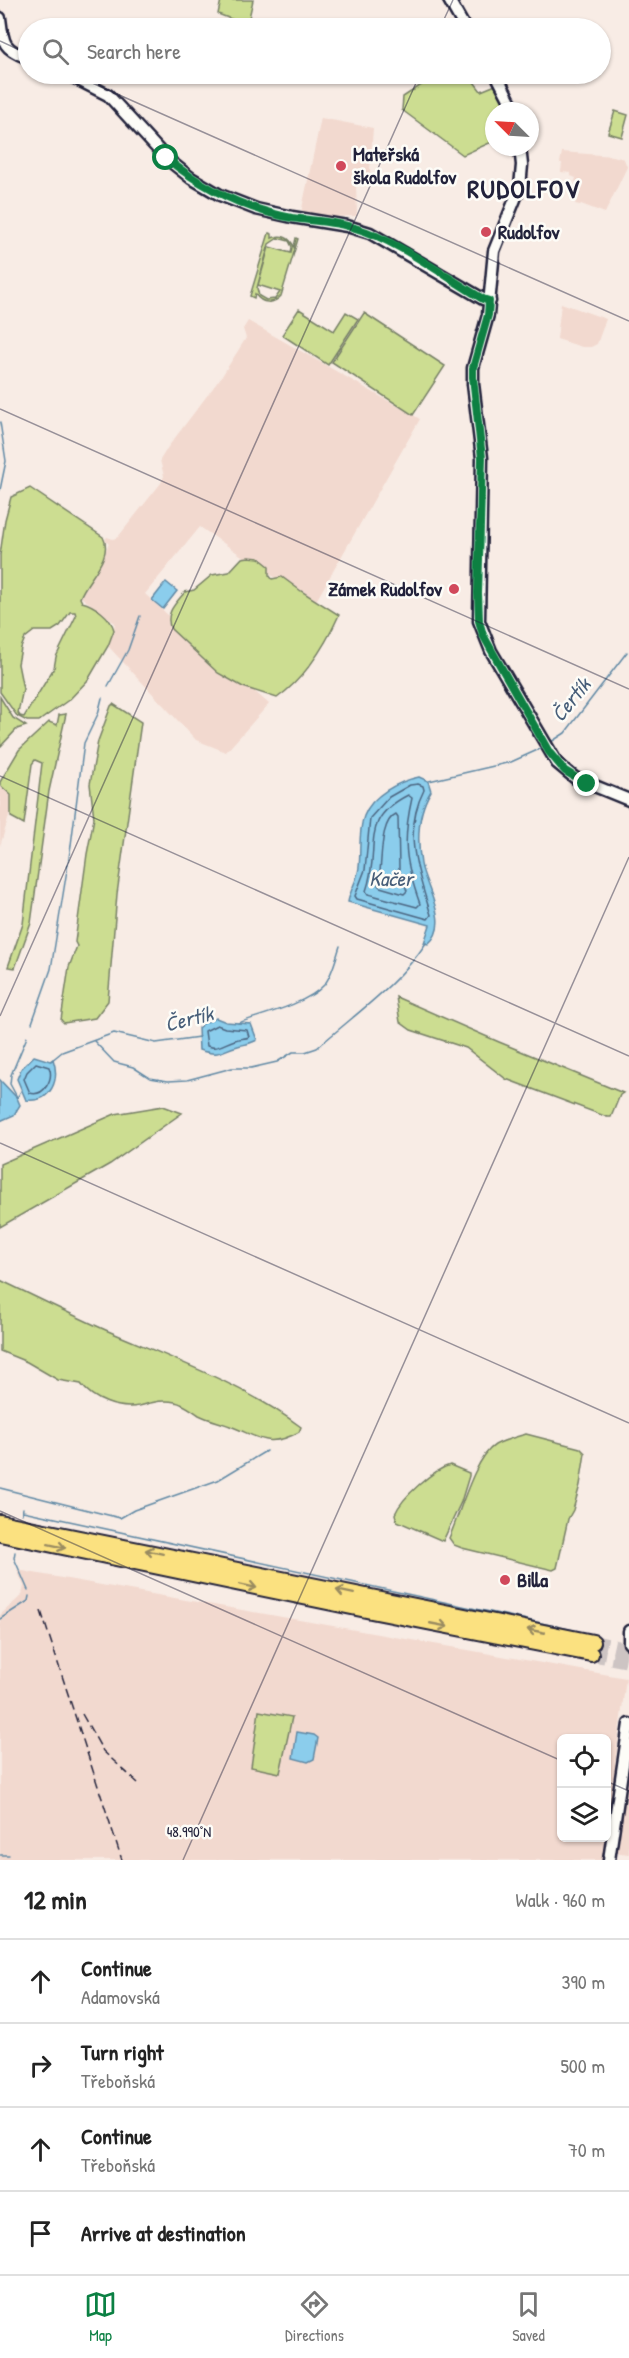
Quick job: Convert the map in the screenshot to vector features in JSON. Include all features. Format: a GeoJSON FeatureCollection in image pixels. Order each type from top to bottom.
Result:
{"type":"FeatureCollection","features":[{"type":"Feature","properties":{"kind":"highway"},"geometry":{"type":"LineString","coordinates":[[0,1522],[592,1648],[371,1611],[0,1534]]}},
{"type":"Feature","properties":{"kind":"main road"},"geometry":{"type":"LineString","coordinates":[[449,0],[459,18]]}},
{"type":"Feature","properties":{"kind":"main road"},"geometry":{"type":"LineString","coordinates":[[0,18],[2,38],[6,46],[18,53]]}},
{"type":"Feature","properties":{"kind":"main road"},"geometry":{"type":"LineString","coordinates":[[87,84],[108,95],[166,158],[191,178],[220,195],[256,209],[292,218],[347,225],[369,233],[489,301]]}},
{"type":"Feature","properties":{"kind":"main road"},"geometry":{"type":"LineString","coordinates":[[502,84],[510,102]]}},
{"type":"Feature","properties":{"kind":"main road"},"geometry":{"type":"LineString","coordinates":[[521,156],[520,187],[494,251],[488,315],[473,368],[482,458],[479,621],[491,651],[546,747],[565,771],[575,778],[629,800]]}},
{"type":"Feature","properties":{"kind":"main road"},"geometry":{"type":"LineString","coordinates":[[629,1631],[629,1643]]}},
{"type":"Feature","properties":{"kind":"main road"},"geometry":{"type":"LineString","coordinates":[[609,1860],[629,1724]]}},
{"type":"Feature","properties":{"kind":"shaded area","name":"Mateřská škola Rudolfov"},"geometry":{"type":"Polygon","coordinates":[[[321,118],[373,128],[369,183],[356,184],[357,216],[327,217],[301,213],[321,118]]]}},
{"type":"Feature","properties":{"kind":"shaded area"},"geometry":{"type":"Polygon","coordinates":[[[562,152],[624,159],[627,167],[605,213],[575,204],[584,184],[575,181],[576,178],[571,176],[571,173],[561,172],[562,152]]]}},
{"type":"Feature","properties":{"kind":"shaded area"},"geometry":{"type":"Polygon","coordinates":[[[561,303],[606,319],[597,344],[582,347],[557,339],[561,303]]]}},
{"type":"Feature","properties":{"kind":"shaded area"},"geometry":{"type":"Polygon","coordinates":[[[248,321],[420,419],[316,601],[282,577],[276,578],[269,574],[269,566],[249,557],[245,558],[200,527],[145,594],[169,616],[168,622],[171,629],[243,687],[253,690],[269,704],[226,752],[196,740],[108,646],[115,623],[81,597],[109,544],[105,540],[107,537],[113,539],[118,537],[161,483],[164,476],[160,460],[222,376],[241,346],[246,338],[243,329],[248,321]]]}},
{"type":"Feature","properties":{"kind":"shaded area"},"geometry":{"type":"Polygon","coordinates":[[[0,785],[11,795],[11,810],[0,846],[0,785]]]}},
{"type":"Feature","properties":{"kind":"shaded area"},"geometry":{"type":"Polygon","coordinates":[[[17,1570],[626,1678],[615,1764],[629,1766],[629,1854],[604,1851],[603,1860],[0,1860],[0,1615],[22,1595],[24,1586],[17,1570]]]}},
{"type":"Feature","properties":{"kind":"green space"},"geometry":{"type":"Polygon","coordinates":[[[221,0],[253,0],[249,18],[228,18],[218,14],[221,0]]]}},
{"type":"Feature","properties":{"kind":"green space"},"geometry":{"type":"Polygon","coordinates":[[[423,84],[476,84],[481,91],[498,84],[505,102],[485,102],[485,145],[463,155],[402,110],[403,97],[423,84]]]}},
{"type":"Feature","properties":{"kind":"green space"},"geometry":{"type":"Polygon","coordinates":[[[615,111],[628,115],[622,137],[608,133],[615,111]]]}},
{"type":"Feature","properties":{"kind":"green space"},"geometry":{"type":"Polygon","coordinates":[[[269,233],[272,234],[272,238],[282,236],[288,239],[294,247],[296,238],[298,239],[281,296],[275,301],[268,302],[261,300],[255,294],[254,298],[250,296],[269,233]],[[278,238],[269,244],[257,288],[259,296],[266,300],[275,299],[280,292],[258,285],[269,247],[291,253],[292,247],[289,241],[278,238]]]}},
{"type":"Feature","properties":{"kind":"green space"},"geometry":{"type":"Polygon","coordinates":[[[299,309],[334,331],[346,312],[358,319],[328,365],[282,335],[299,309]]]}},
{"type":"Feature","properties":{"kind":"green space"},"geometry":{"type":"Polygon","coordinates":[[[364,313],[445,366],[413,415],[332,362],[364,313]]]}},
{"type":"Feature","properties":{"kind":"green space"},"geometry":{"type":"Polygon","coordinates":[[[30,488],[103,537],[105,545],[102,560],[80,598],[82,602],[101,612],[112,625],[114,630],[108,646],[88,680],[70,699],[39,721],[27,721],[17,716],[0,692],[0,555],[11,497],[30,488]],[[70,612],[60,626],[52,631],[34,631],[25,638],[18,664],[23,689],[18,713],[20,716],[24,717],[54,668],[56,657],[76,616],[75,612],[70,612]]]}},
{"type":"Feature","properties":{"kind":"green space"},"geometry":{"type":"Polygon","coordinates":[[[242,558],[259,558],[269,566],[269,575],[272,579],[282,577],[339,615],[313,661],[297,681],[277,698],[243,687],[218,673],[171,629],[169,623],[172,609],[185,592],[194,590],[212,575],[229,572],[242,558]]]}},
{"type":"Feature","properties":{"kind":"green space"},"geometry":{"type":"Polygon","coordinates":[[[0,697],[13,718],[26,726],[17,729],[0,747],[0,697]]]}},
{"type":"Feature","properties":{"kind":"green space"},"geometry":{"type":"Polygon","coordinates":[[[113,704],[141,722],[117,894],[108,1001],[95,1018],[64,1023],[61,1020],[69,967],[77,946],[75,942],[94,818],[90,784],[98,741],[113,704]]]}},
{"type":"Feature","properties":{"kind":"green space"},"geometry":{"type":"Polygon","coordinates":[[[66,714],[49,791],[31,923],[15,968],[8,967],[23,924],[42,763],[35,760],[32,764],[24,824],[11,817],[11,795],[0,785],[0,782],[19,750],[49,722],[57,725],[59,715],[66,714]]]}},
{"type":"Feature","properties":{"kind":"green space"},"geometry":{"type":"Polygon","coordinates":[[[396,997],[623,1093],[611,1117],[607,1117],[506,1079],[466,1048],[411,1030],[400,1022],[396,997]]]}},
{"type":"Feature","properties":{"kind":"green space"},"geometry":{"type":"Polygon","coordinates":[[[163,1106],[182,1113],[110,1164],[0,1227],[0,1164],[115,1114],[163,1106]]]}},
{"type":"Feature","properties":{"kind":"green space"},"geometry":{"type":"Polygon","coordinates":[[[0,1280],[94,1325],[183,1362],[257,1398],[301,1427],[299,1432],[279,1440],[264,1440],[203,1417],[175,1402],[161,1401],[131,1407],[107,1403],[92,1395],[81,1384],[58,1380],[27,1362],[0,1351],[0,1280]]]}},
{"type":"Feature","properties":{"kind":"green space"},"geometry":{"type":"Polygon","coordinates":[[[526,1434],[580,1448],[585,1453],[580,1485],[568,1519],[557,1568],[553,1570],[462,1548],[454,1545],[449,1538],[468,1487],[487,1452],[499,1443],[526,1434]]]}},
{"type":"Feature","properties":{"kind":"green space"},"geometry":{"type":"Polygon","coordinates":[[[450,1465],[469,1473],[469,1476],[461,1502],[443,1541],[397,1521],[395,1514],[411,1492],[435,1472],[450,1465]]]}},
{"type":"Feature","properties":{"kind":"green space"},"geometry":{"type":"Polygon","coordinates":[[[259,1711],[292,1717],[280,1773],[251,1767],[259,1711]]]}},
{"type":"Feature","properties":{"kind":"water"},"geometry":{"type":"Polygon","coordinates":[[[166,582],[177,591],[163,609],[152,600],[166,582]]]}},
{"type":"Feature","properties":{"kind":"water","name":"Kačer"},"geometry":{"type":"Polygon","coordinates":[[[419,777],[428,781],[431,791],[423,808],[419,836],[421,864],[435,905],[438,926],[435,936],[428,944],[424,943],[430,925],[348,902],[358,871],[361,828],[368,808],[387,790],[419,777]]]}},
{"type":"Feature","properties":{"kind":"water"},"geometry":{"type":"Polygon","coordinates":[[[216,1018],[226,1022],[251,1024],[257,1040],[216,1053],[199,1050],[198,1028],[216,1018]]]}},
{"type":"Feature","properties":{"kind":"water"},"geometry":{"type":"Polygon","coordinates":[[[34,1056],[50,1061],[53,1059],[54,1082],[48,1094],[42,1098],[26,1100],[17,1079],[21,1069],[34,1056]]]}},
{"type":"Feature","properties":{"kind":"water"},"geometry":{"type":"Polygon","coordinates":[[[0,1080],[17,1098],[20,1105],[14,1115],[0,1121],[0,1080]]]}},
{"type":"Feature","properties":{"kind":"water"},"geometry":{"type":"Polygon","coordinates":[[[297,1732],[318,1738],[314,1759],[308,1762],[293,1758],[297,1732]]]}},
{"type":"Feature","properties":{"kind":"waterway"},"geometry":{"type":"LineString","coordinates":[[0,422],[6,461],[0,490]]}},
{"type":"Feature","properties":{"kind":"waterway"},"geometry":{"type":"LineString","coordinates":[[108,686],[128,650],[140,616]]}},
{"type":"Feature","properties":{"kind":"waterway","name":"Čertík"},"geometry":{"type":"LineString","coordinates":[[551,742],[565,733],[627,652]]}},
{"type":"Feature","properties":{"kind":"waterway"},"geometry":{"type":"LineString","coordinates":[[32,1023],[51,969],[71,845],[84,743],[98,714],[102,698]]}},
{"type":"Feature","properties":{"kind":"waterway","name":"Čertík"},"geometry":{"type":"LineString","coordinates":[[429,781],[511,762],[542,748]]}},
{"type":"Feature","properties":{"kind":"waterway"},"geometry":{"type":"LineString","coordinates":[[94,1041],[114,1062],[133,1067],[150,1078],[168,1081],[187,1080],[232,1068],[251,1068],[277,1062],[293,1052],[305,1052],[317,1048],[389,986],[426,943]]}},
{"type":"Feature","properties":{"kind":"waterway","name":"Čertík"},"geometry":{"type":"LineString","coordinates":[[238,1023],[283,1008],[316,992],[329,977],[340,946]]}},
{"type":"Feature","properties":{"kind":"waterway","name":"Čertík"},"geometry":{"type":"LineString","coordinates":[[51,1061],[62,1052],[114,1033],[156,1043],[199,1037]]}},
{"type":"Feature","properties":{"kind":"waterway"},"geometry":{"type":"LineString","coordinates":[[17,1097],[10,1084],[11,1075],[27,1037]]}},
{"type":"Feature","properties":{"kind":"waterway","name":"Čertík"},"geometry":{"type":"LineString","coordinates":[[17,1098],[22,1089]]}},
{"type":"Feature","properties":{"kind":"waterway"},"geometry":{"type":"LineString","coordinates":[[0,1488],[120,1518],[134,1510],[218,1480],[266,1451]]}},
{"type":"Feature","properties":{"kind":"waterway"},"geometry":{"type":"LineString","coordinates":[[22,1514],[23,1508]]}},
{"type":"Feature","properties":{"kind":"waterway"},"geometry":{"type":"LineString","coordinates":[[23,1511],[578,1631]]}},
{"type":"Feature","properties":{"kind":"waterway"},"geometry":{"type":"LineString","coordinates":[[15,1552],[14,1558],[28,1590]]}},
{"type":"Feature","properties":{"kind":"waterway"},"geometry":{"type":"LineString","coordinates":[[0,1619],[28,1601],[29,1596]]}},
{"type":"Feature","properties":{"kind":"waterway"},"geometry":{"type":"LineString","coordinates":[[0,1855],[9,1855]]}},
{"type":"Feature","properties":{"kind":"tunnel"},"geometry":{"type":"LineString","coordinates":[[593,1642],[629,1650]]}},
{"type":"Feature","properties":{"kind":"tunnel"},"geometry":{"type":"LineString","coordinates":[[591,1654],[629,1661]]}},
{"type":"Feature","properties":{"kind":"railway"},"geometry":{"type":"LineString","coordinates":[[41,1611],[122,1860]]}},
{"type":"Feature","properties":{"kind":"railway"},"geometry":{"type":"LineString","coordinates":[[82,1714],[103,1751],[138,1783]]}},
{"type":"Feature","properties":{"kind":"place","name":"Mateřská škola Rudolfov"},"geometry":{"type":"Point","coordinates":[341,166]}},
{"type":"Feature","properties":{"kind":"place","name":"Rudolfov"},"geometry":{"type":"Point","coordinates":[486,232]}},
{"type":"Feature","properties":{"kind":"place","name":"Zámek Rudolfov"},"geometry":{"type":"Point","coordinates":[454,589]}},
{"type":"Feature","properties":{"kind":"place","name":"Billa"},"geometry":{"type":"Point","coordinates":[505,1580]}},
{"type":"Feature","properties":{"kind":"district","name":"RUDOLFOV"},"geometry":{"type":"Point","coordinates":[524,189]}},
{"type":"Feature","properties":{"kind":"route"},"geometry":{"type":"LineString","coordinates":[[166,158],[191,178],[240,204],[292,218],[347,225],[369,233],[489,301],[482,341],[473,368],[482,458],[479,621],[491,651],[549,752],[565,771],[587,784]]}}]}
